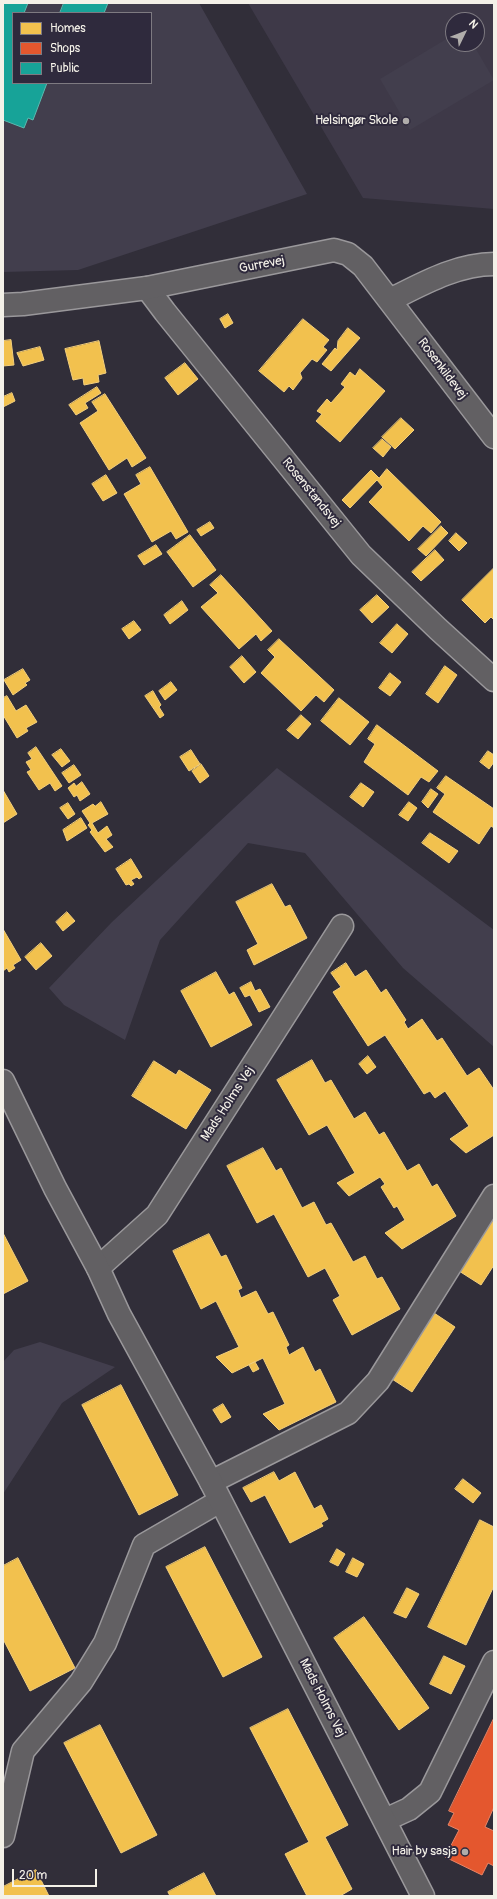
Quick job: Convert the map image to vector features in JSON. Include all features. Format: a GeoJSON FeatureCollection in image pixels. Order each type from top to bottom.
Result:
{"type":"FeatureCollection","features":[{"type":"Feature","properties":{"kind":"street","name":"Gurrevej"},"geometry":{"type":"LineString","coordinates":[[3,305],[23,304],[147,288],[334,250],[348,254],[363,266],[390,300]]}},
{"type":"Feature","properties":{"kind":"street"},"geometry":{"type":"LineString","coordinates":[[390,300],[451,272],[485,264],[494,264]]}},
{"type":"Feature","properties":{"kind":"street","name":"Rosenstandsvej"},"geometry":{"type":"LineString","coordinates":[[147,288],[361,555],[494,680]]}},
{"type":"Feature","properties":{"kind":"street","name":"Rosenkildevej"},"geometry":{"type":"LineString","coordinates":[[390,300],[494,437]]}},
{"type":"Feature","properties":{"kind":"street","name":"Mads Holms Vej"},"geometry":{"type":"LineString","coordinates":[[98,1268],[157,1215],[342,926]]}},
{"type":"Feature","properties":{"kind":"street","name":"Mads Holms Vej"},"geometry":{"type":"LineString","coordinates":[[3,1081],[55,1188],[98,1268],[119,1314],[215,1492],[423,1896]]}},
{"type":"Feature","properties":{"kind":"street"},"geometry":{"type":"LineString","coordinates":[[3,1836],[22,1750],[81,1682],[105,1643],[144,1545],[215,1492],[348,1413],[378,1381],[494,1196]]}},
{"type":"Feature","properties":{"kind":"street"},"geometry":{"type":"LineString","coordinates":[[385,1820],[409,1809],[430,1792],[494,1662]]}},
{"type":"Feature","properties":{"kind":"shaded area"},"geometry":{"type":"Polygon","coordinates":[[[3,3],[199,3],[307,194],[78,270],[3,272],[3,3]]]}},
{"type":"Feature","properties":{"kind":"shaded area","name":"Helsingør Skole"},"geometry":{"type":"Polygon","coordinates":[[[248,3],[494,3],[494,209],[363,198],[248,3]]]}},
{"type":"Feature","properties":{"kind":"shaded area"},"geometry":{"type":"Polygon","coordinates":[[[445,40],[445,52],[478,52],[494,80],[410,130],[380,79],[445,40]]]}},
{"type":"Feature","properties":{"kind":"shaded area"},"geometry":{"type":"Polygon","coordinates":[[[277,768],[494,930],[494,1047],[403,968],[305,853],[248,843],[160,940],[125,1040],[64,1005],[49,988],[112,922],[277,768]]]}},
{"type":"Feature","properties":{"kind":"shaded area"},"geometry":{"type":"Polygon","coordinates":[[[40,1342],[115,1367],[62,1403],[3,1494],[3,1362],[14,1350],[40,1342]]]}},
{"type":"Feature","properties":{"kind":"building: Homes"},"geometry":{"type":"Polygon","coordinates":[[[228,314],[233,323],[225,328],[220,319],[228,314]]]}},
{"type":"Feature","properties":{"kind":"building: Homes"},"geometry":{"type":"Polygon","coordinates":[[[303,319],[329,340],[323,347],[327,350],[317,362],[312,359],[300,373],[302,378],[293,390],[289,386],[284,392],[259,371],[303,319]]]}},
{"type":"Feature","properties":{"kind":"building: Homes"},"geometry":{"type":"Polygon","coordinates":[[[348,328],[360,338],[331,371],[322,364],[335,348],[337,350],[338,341],[348,328]]]}},
{"type":"Feature","properties":{"kind":"building: Homes"},"geometry":{"type":"Polygon","coordinates":[[[11,340],[14,365],[3,366],[3,341],[11,340]]]}},
{"type":"Feature","properties":{"kind":"building: Homes"},"geometry":{"type":"Polygon","coordinates":[[[99,341],[106,373],[98,375],[99,382],[84,385],[83,378],[73,380],[65,349],[99,341]]]}},
{"type":"Feature","properties":{"kind":"building: Homes"},"geometry":{"type":"Polygon","coordinates":[[[40,347],[44,360],[23,366],[17,353],[40,347]]]}},
{"type":"Feature","properties":{"kind":"building: Homes"},"geometry":{"type":"Polygon","coordinates":[[[185,363],[198,379],[178,395],[165,378],[185,363]]]}},
{"type":"Feature","properties":{"kind":"building: Homes"},"geometry":{"type":"Polygon","coordinates":[[[360,369],[385,391],[340,442],[316,421],[322,414],[317,411],[327,399],[331,403],[345,387],[341,384],[350,372],[355,376],[360,369]]]}},
{"type":"Feature","properties":{"kind":"building: Homes"},"geometry":{"type":"Polygon","coordinates":[[[97,387],[101,393],[85,403],[88,408],[76,415],[69,405],[97,387]]]}},
{"type":"Feature","properties":{"kind":"building: Homes"},"geometry":{"type":"Polygon","coordinates":[[[12,393],[15,401],[3,407],[3,397],[12,393]]]}},
{"type":"Feature","properties":{"kind":"building: Homes"},"geometry":{"type":"Polygon","coordinates":[[[105,394],[146,458],[132,467],[127,458],[109,470],[80,423],[98,411],[92,402],[105,394]]]}},
{"type":"Feature","properties":{"kind":"building: Homes"},"geometry":{"type":"Polygon","coordinates":[[[401,418],[414,430],[395,449],[382,437],[401,418]]]}},
{"type":"Feature","properties":{"kind":"building: Homes"},"geometry":{"type":"Polygon","coordinates":[[[382,439],[391,447],[383,457],[373,448],[382,439]]]}},
{"type":"Feature","properties":{"kind":"building: Homes"},"geometry":{"type":"Polygon","coordinates":[[[150,467],[188,532],[176,539],[171,531],[152,542],[124,494],[141,484],[136,475],[150,467]]]}},
{"type":"Feature","properties":{"kind":"building: Homes"},"geometry":{"type":"Polygon","coordinates":[[[387,469],[441,522],[431,533],[423,526],[409,541],[369,502],[383,487],[377,480],[350,508],[342,500],[371,470],[379,478],[387,469]]]}},
{"type":"Feature","properties":{"kind":"building: Homes"},"geometry":{"type":"Polygon","coordinates":[[[106,475],[117,493],[103,501],[92,484],[106,475]]]}},
{"type":"Feature","properties":{"kind":"building: Homes"},"geometry":{"type":"Polygon","coordinates":[[[210,522],[214,528],[201,536],[197,530],[210,522]]]}},
{"type":"Feature","properties":{"kind":"building: Homes"},"geometry":{"type":"Polygon","coordinates":[[[441,526],[448,533],[426,556],[418,549],[441,526]]]}},
{"type":"Feature","properties":{"kind":"building: Homes"},"geometry":{"type":"Polygon","coordinates":[[[456,533],[467,543],[459,551],[449,541],[456,533]]]}},
{"type":"Feature","properties":{"kind":"building: Homes"},"geometry":{"type":"Polygon","coordinates":[[[190,535],[216,570],[193,587],[167,552],[190,535]]]}},
{"type":"Feature","properties":{"kind":"building: Homes"},"geometry":{"type":"Polygon","coordinates":[[[156,545],[162,554],[144,565],[138,556],[156,545]]]}},
{"type":"Feature","properties":{"kind":"building: Homes"},"geometry":{"type":"Polygon","coordinates":[[[435,550],[444,560],[421,581],[412,572],[435,550]]]}},
{"type":"Feature","properties":{"kind":"building: Homes"},"geometry":{"type":"Polygon","coordinates":[[[494,568],[494,620],[491,617],[485,623],[462,600],[494,568]]]}},
{"type":"Feature","properties":{"kind":"building: Homes"},"geometry":{"type":"Polygon","coordinates":[[[221,575],[272,631],[261,641],[256,634],[239,649],[201,607],[218,593],[210,585],[221,575]]]}},
{"type":"Feature","properties":{"kind":"building: Homes"},"geometry":{"type":"Polygon","coordinates":[[[377,595],[389,607],[372,623],[360,610],[377,595]]]}},
{"type":"Feature","properties":{"kind":"building: Homes"},"geometry":{"type":"Polygon","coordinates":[[[182,601],[188,610],[170,624],[164,615],[182,601]]]}},
{"type":"Feature","properties":{"kind":"building: Homes"},"geometry":{"type":"Polygon","coordinates":[[[134,621],[141,630],[129,639],[122,629],[134,621]]]}},
{"type":"Feature","properties":{"kind":"building: Homes"},"geometry":{"type":"Polygon","coordinates":[[[397,624],[408,634],[392,653],[380,643],[397,624]]]}},
{"type":"Feature","properties":{"kind":"building: Homes"},"geometry":{"type":"Polygon","coordinates":[[[279,639],[334,690],[324,702],[316,695],[301,711],[261,673],[275,657],[268,650],[279,639]]]}},
{"type":"Feature","properties":{"kind":"building: Homes"},"geometry":{"type":"Polygon","coordinates":[[[242,656],[256,672],[244,683],[230,667],[242,656]]]}},
{"type":"Feature","properties":{"kind":"building: Homes"},"geometry":{"type":"Polygon","coordinates":[[[445,666],[457,675],[438,703],[426,694],[445,666]]]}},
{"type":"Feature","properties":{"kind":"building: Homes"},"geometry":{"type":"Polygon","coordinates":[[[23,669],[30,680],[25,683],[27,685],[13,695],[4,680],[23,669]]]}},
{"type":"Feature","properties":{"kind":"building: Homes"},"geometry":{"type":"Polygon","coordinates":[[[390,673],[401,682],[390,696],[379,688],[390,673]]]}},
{"type":"Feature","properties":{"kind":"building: Homes"},"geometry":{"type":"Polygon","coordinates":[[[171,682],[177,690],[165,700],[159,691],[171,682]]]}},
{"type":"Feature","properties":{"kind":"building: Homes"},"geometry":{"type":"Polygon","coordinates":[[[153,691],[161,705],[159,707],[164,715],[160,718],[145,696],[153,691]]]}},
{"type":"Feature","properties":{"kind":"building: Homes"},"geometry":{"type":"Polygon","coordinates":[[[7,696],[16,711],[26,705],[37,722],[26,728],[28,731],[17,738],[3,715],[3,698],[7,696]]]}},
{"type":"Feature","properties":{"kind":"building: Homes"},"geometry":{"type":"Polygon","coordinates":[[[339,698],[369,722],[350,745],[321,721],[339,698]]]}},
{"type":"Feature","properties":{"kind":"building: Homes"},"geometry":{"type":"Polygon","coordinates":[[[301,715],[311,724],[298,739],[287,730],[301,715]]]}},
{"type":"Feature","properties":{"kind":"building: Homes"},"geometry":{"type":"Polygon","coordinates":[[[377,725],[438,771],[429,782],[421,777],[408,795],[364,762],[375,744],[368,739],[377,725]]]}},
{"type":"Feature","properties":{"kind":"building: Homes"},"geometry":{"type":"Polygon","coordinates":[[[36,747],[62,786],[55,791],[50,783],[39,790],[27,772],[31,770],[26,762],[32,759],[28,753],[36,747]]]}},
{"type":"Feature","properties":{"kind":"building: Homes"},"geometry":{"type":"Polygon","coordinates":[[[61,749],[70,761],[62,767],[52,755],[61,749]]]}},
{"type":"Feature","properties":{"kind":"building: Homes"},"geometry":{"type":"Polygon","coordinates":[[[191,750],[200,764],[189,771],[180,757],[191,750]]]}},
{"type":"Feature","properties":{"kind":"building: Homes"},"geometry":{"type":"Polygon","coordinates":[[[488,751],[494,755],[494,762],[489,769],[480,762],[488,751]]]}},
{"type":"Feature","properties":{"kind":"building: Homes"},"geometry":{"type":"Polygon","coordinates":[[[201,764],[209,776],[200,783],[192,771],[201,764]]]}},
{"type":"Feature","properties":{"kind":"building: Homes"},"geometry":{"type":"Polygon","coordinates":[[[74,765],[81,775],[69,783],[62,773],[74,765]]]}},
{"type":"Feature","properties":{"kind":"building: Homes"},"geometry":{"type":"Polygon","coordinates":[[[446,776],[494,809],[494,828],[491,826],[479,844],[433,812],[445,794],[437,788],[446,776]]]}},
{"type":"Feature","properties":{"kind":"building: Homes"},"geometry":{"type":"Polygon","coordinates":[[[82,782],[90,794],[80,801],[77,795],[74,797],[68,788],[74,783],[76,786],[82,782]]]}},
{"type":"Feature","properties":{"kind":"building: Homes"},"geometry":{"type":"Polygon","coordinates":[[[361,783],[374,792],[363,807],[350,797],[361,783]]]}},
{"type":"Feature","properties":{"kind":"building: Homes"},"geometry":{"type":"Polygon","coordinates":[[[431,789],[438,794],[428,808],[422,802],[431,789]]]}},
{"type":"Feature","properties":{"kind":"building: Homes"},"geometry":{"type":"Polygon","coordinates":[[[3,790],[17,814],[3,823],[3,790]]]}},
{"type":"Feature","properties":{"kind":"building: Homes"},"geometry":{"type":"Polygon","coordinates":[[[101,802],[108,814],[92,823],[98,833],[107,826],[112,835],[106,839],[113,847],[105,852],[90,832],[92,830],[88,825],[90,823],[82,811],[93,804],[95,806],[101,802]]]}},
{"type":"Feature","properties":{"kind":"building: Homes"},"geometry":{"type":"Polygon","coordinates":[[[409,802],[417,808],[408,821],[399,815],[409,802]]]}},
{"type":"Feature","properties":{"kind":"building: Homes"},"geometry":{"type":"Polygon","coordinates":[[[68,803],[75,814],[68,819],[60,808],[68,803]]]}},
{"type":"Feature","properties":{"kind":"building: Homes"},"geometry":{"type":"Polygon","coordinates":[[[81,818],[87,828],[67,841],[63,830],[81,818]]]}},
{"type":"Feature","properties":{"kind":"building: Homes"},"geometry":{"type":"Polygon","coordinates":[[[430,833],[458,851],[449,863],[422,843],[430,833]]]}},
{"type":"Feature","properties":{"kind":"building: Homes"},"geometry":{"type":"Polygon","coordinates":[[[131,859],[142,877],[139,879],[137,877],[131,880],[134,884],[131,886],[129,884],[126,885],[116,869],[131,859]]]}},
{"type":"Feature","properties":{"kind":"building: Homes"},"geometry":{"type":"Polygon","coordinates":[[[272,884],[285,907],[290,905],[307,938],[254,965],[247,950],[258,944],[236,902],[272,884]]]}},
{"type":"Feature","properties":{"kind":"building: Homes"},"geometry":{"type":"Polygon","coordinates":[[[67,912],[75,921],[63,931],[56,922],[67,912]]]}},
{"type":"Feature","properties":{"kind":"building: Homes"},"geometry":{"type":"Polygon","coordinates":[[[3,929],[21,960],[13,965],[15,968],[9,972],[7,968],[3,971],[3,929]]]}},
{"type":"Feature","properties":{"kind":"building: Homes"},"geometry":{"type":"Polygon","coordinates":[[[41,943],[52,956],[36,970],[25,957],[41,943]]]}},
{"type":"Feature","properties":{"kind":"building: Homes"},"geometry":{"type":"Polygon","coordinates":[[[346,963],[355,977],[366,970],[381,993],[386,989],[406,1020],[404,1022],[408,1029],[422,1019],[437,1041],[442,1038],[467,1076],[479,1068],[494,1090],[494,1135],[466,1153],[450,1139],[469,1126],[445,1091],[435,1098],[430,1091],[424,1094],[385,1035],[368,1046],[333,992],[341,987],[331,973],[346,963]]]}},
{"type":"Feature","properties":{"kind":"building: Homes"},"geometry":{"type":"Polygon","coordinates":[[[216,972],[229,995],[234,992],[252,1025],[211,1047],[181,991],[216,972]]]}},
{"type":"Feature","properties":{"kind":"building: Homes"},"geometry":{"type":"Polygon","coordinates":[[[251,982],[255,991],[260,989],[270,1007],[259,1012],[250,995],[245,997],[240,988],[251,982]]]}},
{"type":"Feature","properties":{"kind":"building: Homes"},"geometry":{"type":"Polygon","coordinates":[[[368,1056],[376,1067],[367,1074],[359,1064],[368,1056]]]}},
{"type":"Feature","properties":{"kind":"building: Homes"},"geometry":{"type":"Polygon","coordinates":[[[312,1060],[325,1083],[331,1080],[354,1119],[365,1112],[379,1135],[384,1132],[407,1171],[419,1164],[432,1187],[437,1184],[456,1216],[402,1249],[385,1233],[405,1220],[397,1206],[394,1208],[381,1187],[385,1184],[380,1177],[349,1196],[337,1183],[355,1173],[327,1125],[309,1135],[277,1080],[312,1060]]]}},
{"type":"Feature","properties":{"kind":"building: Homes"},"geometry":{"type":"Polygon","coordinates":[[[154,1061],[176,1075],[179,1070],[211,1090],[186,1129],[132,1096],[154,1061]]]}},
{"type":"Feature","properties":{"kind":"building: Homes"},"geometry":{"type":"Polygon","coordinates":[[[263,1148],[276,1171],[281,1168],[302,1208],[314,1202],[326,1225],[331,1223],[353,1262],[365,1256],[377,1279],[382,1277],[400,1309],[352,1335],[333,1300],[340,1296],[325,1268],[308,1277],[274,1214],[257,1223],[227,1166],[263,1148]]]}},
{"type":"Feature","properties":{"kind":"building: Homes"},"geometry":{"type":"Polygon","coordinates":[[[493,1219],[494,1265],[481,1285],[459,1271],[493,1219]]]}},
{"type":"Feature","properties":{"kind":"building: Homes"},"geometry":{"type":"Polygon","coordinates":[[[3,1233],[28,1281],[3,1294],[3,1233]]]}},
{"type":"Feature","properties":{"kind":"building: Homes"},"geometry":{"type":"Polygon","coordinates":[[[209,1234],[221,1257],[226,1255],[242,1288],[238,1290],[241,1298],[256,1291],[268,1314],[273,1312],[289,1345],[286,1347],[289,1355],[303,1347],[315,1372],[320,1369],[336,1402],[279,1430],[263,1414],[285,1404],[263,1358],[232,1373],[216,1357],[239,1347],[216,1301],[201,1309],[173,1251],[209,1234]]]}},
{"type":"Feature","properties":{"kind":"building: Homes"},"geometry":{"type":"Polygon","coordinates":[[[434,1313],[455,1327],[412,1392],[392,1379],[434,1313]]]}},
{"type":"Feature","properties":{"kind":"building: Homes"},"geometry":{"type":"Polygon","coordinates":[[[255,1362],[259,1369],[253,1372],[249,1365],[255,1362]]]}},
{"type":"Feature","properties":{"kind":"building: Homes"},"geometry":{"type":"Polygon","coordinates":[[[121,1385],[178,1495],[139,1515],[82,1405],[121,1385]]]}},
{"type":"Feature","properties":{"kind":"building: Homes"},"geometry":{"type":"Polygon","coordinates":[[[223,1404],[231,1417],[221,1423],[213,1410],[223,1404]]]}},
{"type":"Feature","properties":{"kind":"building: Homes"},"geometry":{"type":"Polygon","coordinates":[[[274,1472],[279,1481],[295,1472],[314,1509],[321,1505],[328,1519],[321,1523],[323,1526],[290,1543],[265,1495],[251,1502],[243,1488],[274,1472]]]}},
{"type":"Feature","properties":{"kind":"building: Homes"},"geometry":{"type":"Polygon","coordinates":[[[463,1479],[481,1493],[473,1503],[455,1489],[463,1479]]]}},
{"type":"Feature","properties":{"kind":"building: Homes"},"geometry":{"type":"Polygon","coordinates":[[[480,1520],[494,1527],[494,1586],[466,1645],[428,1627],[480,1520]]]}},
{"type":"Feature","properties":{"kind":"building: Homes"},"geometry":{"type":"Polygon","coordinates":[[[205,1547],[262,1657],[223,1677],[166,1567],[205,1547]]]}},
{"type":"Feature","properties":{"kind":"building: Homes"},"geometry":{"type":"Polygon","coordinates":[[[337,1549],[345,1554],[338,1566],[330,1562],[337,1549]]]}},
{"type":"Feature","properties":{"kind":"building: Homes"},"geometry":{"type":"Polygon","coordinates":[[[18,1558],[75,1668],[30,1691],[3,1639],[3,1566],[18,1558]]]}},
{"type":"Feature","properties":{"kind":"building: Homes"},"geometry":{"type":"Polygon","coordinates":[[[353,1558],[364,1564],[357,1577],[346,1572],[353,1558]]]}},
{"type":"Feature","properties":{"kind":"building: Homes"},"geometry":{"type":"Polygon","coordinates":[[[407,1588],[419,1594],[406,1618],[394,1613],[407,1588]]]}},
{"type":"Feature","properties":{"kind":"building: Homes"},"geometry":{"type":"Polygon","coordinates":[[[364,1617],[429,1708],[399,1730],[334,1638],[364,1617]]]}},
{"type":"Feature","properties":{"kind":"building: Homes"},"geometry":{"type":"Polygon","coordinates":[[[444,1656],[465,1666],[451,1694],[430,1684],[444,1656]]]}},
{"type":"Feature","properties":{"kind":"building: Homes"},"geometry":{"type":"Polygon","coordinates":[[[288,1709],[348,1825],[325,1837],[352,1889],[340,1896],[307,1896],[285,1854],[309,1842],[250,1728],[288,1709]]]}},
{"type":"Feature","properties":{"kind":"building: Homes"},"geometry":{"type":"Polygon","coordinates":[[[100,1725],[157,1835],[121,1853],[64,1743],[100,1725]]]}},
{"type":"Feature","properties":{"kind":"building: Homes"},"geometry":{"type":"Polygon","coordinates":[[[36,1870],[49,1896],[3,1896],[3,1887],[36,1870]]]}},
{"type":"Feature","properties":{"kind":"building: Homes"},"geometry":{"type":"Polygon","coordinates":[[[204,1873],[216,1896],[170,1896],[168,1892],[204,1873]]]}},
{"type":"Feature","properties":{"kind":"building: Shops"},"geometry":{"type":"Polygon","coordinates":[[[494,1718],[494,1807],[485,1827],[494,1831],[494,1866],[488,1863],[482,1875],[445,1857],[459,1830],[448,1825],[454,1813],[449,1811],[494,1718]]]}},
{"type":"Feature","properties":{"kind":"building: Public"},"geometry":{"type":"Polygon","coordinates":[[[3,3],[28,3],[24,12],[12,12],[12,84],[47,84],[33,120],[28,118],[24,128],[3,120],[3,3]]]}},
{"type":"Feature","properties":{"kind":"building: Public"},"geometry":{"type":"Polygon","coordinates":[[[64,3],[108,3],[104,12],[60,12],[64,3]]]}},
{"type":"Feature","properties":{"kind":"place","name":"Helsingør Skole"},"geometry":{"type":"Point","coordinates":[406,121]}},
{"type":"Feature","properties":{"kind":"place","name":"Hair by sasja"},"geometry":{"type":"Point","coordinates":[465,1852]}}]}
